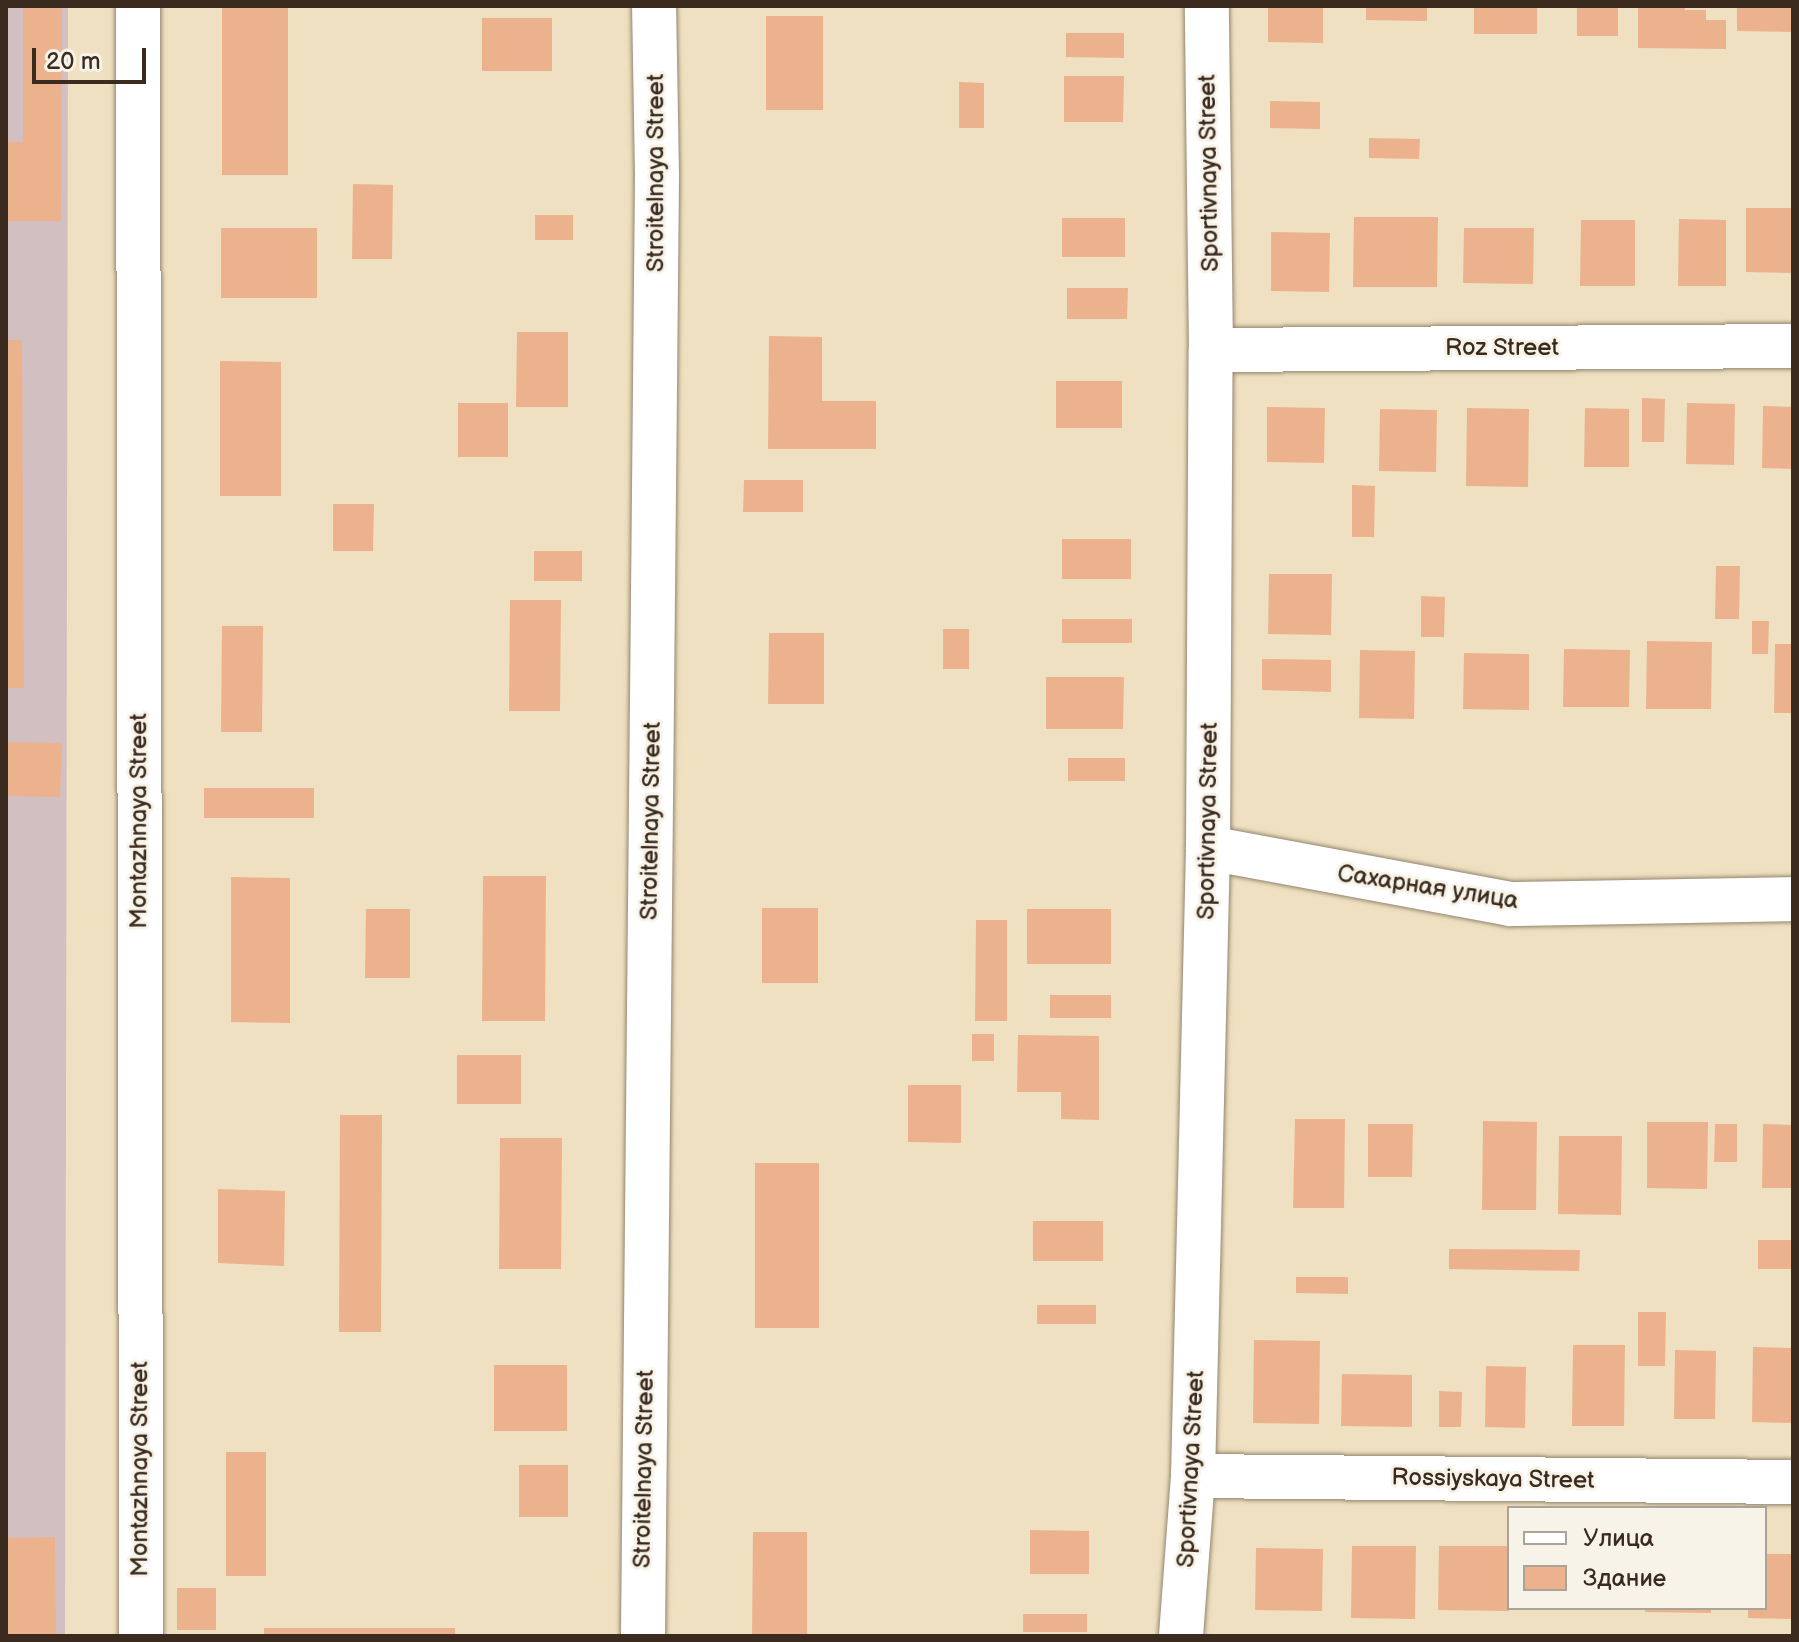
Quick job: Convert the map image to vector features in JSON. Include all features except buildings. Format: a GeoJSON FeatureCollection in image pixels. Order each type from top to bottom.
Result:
{"type":"FeatureCollection","features":[{"type":"Feature","properties":{"kind":"street","name":"Montazhnaya Street"},"geometry":{"type":"LineString","coordinates":[[138,6],[141,1636]]}},
{"type":"Feature","properties":{"kind":"street","name":"Stroitelnaya Street"},"geometry":{"type":"LineString","coordinates":[[643,1636],[657,190],[654,6]]}},
{"type":"Feature","properties":{"kind":"street","name":"Sportivnaya Street"},"geometry":{"type":"LineString","coordinates":[[1181,1636],[1193,1476],[1208,848],[1211,350],[1207,6]]}},
{"type":"Feature","properties":{"kind":"street","name":"Roz Street"},"geometry":{"type":"LineString","coordinates":[[1211,350],[1793,346]]}},
{"type":"Feature","properties":{"kind":"street","name":"Сахарная улица"},"geometry":{"type":"LineString","coordinates":[[1208,848],[1510,904],[1793,899]]}},
{"type":"Feature","properties":{"kind":"street","name":"Rossiyskaya Street"},"geometry":{"type":"LineString","coordinates":[[1193,1476],[1793,1482]]}},
{"type":"Feature","properties":{"kind":"shaded area"},"geometry":{"type":"Polygon","coordinates":[[[6,6],[68,6],[65,1636],[6,1636],[6,6]]]}}]}
